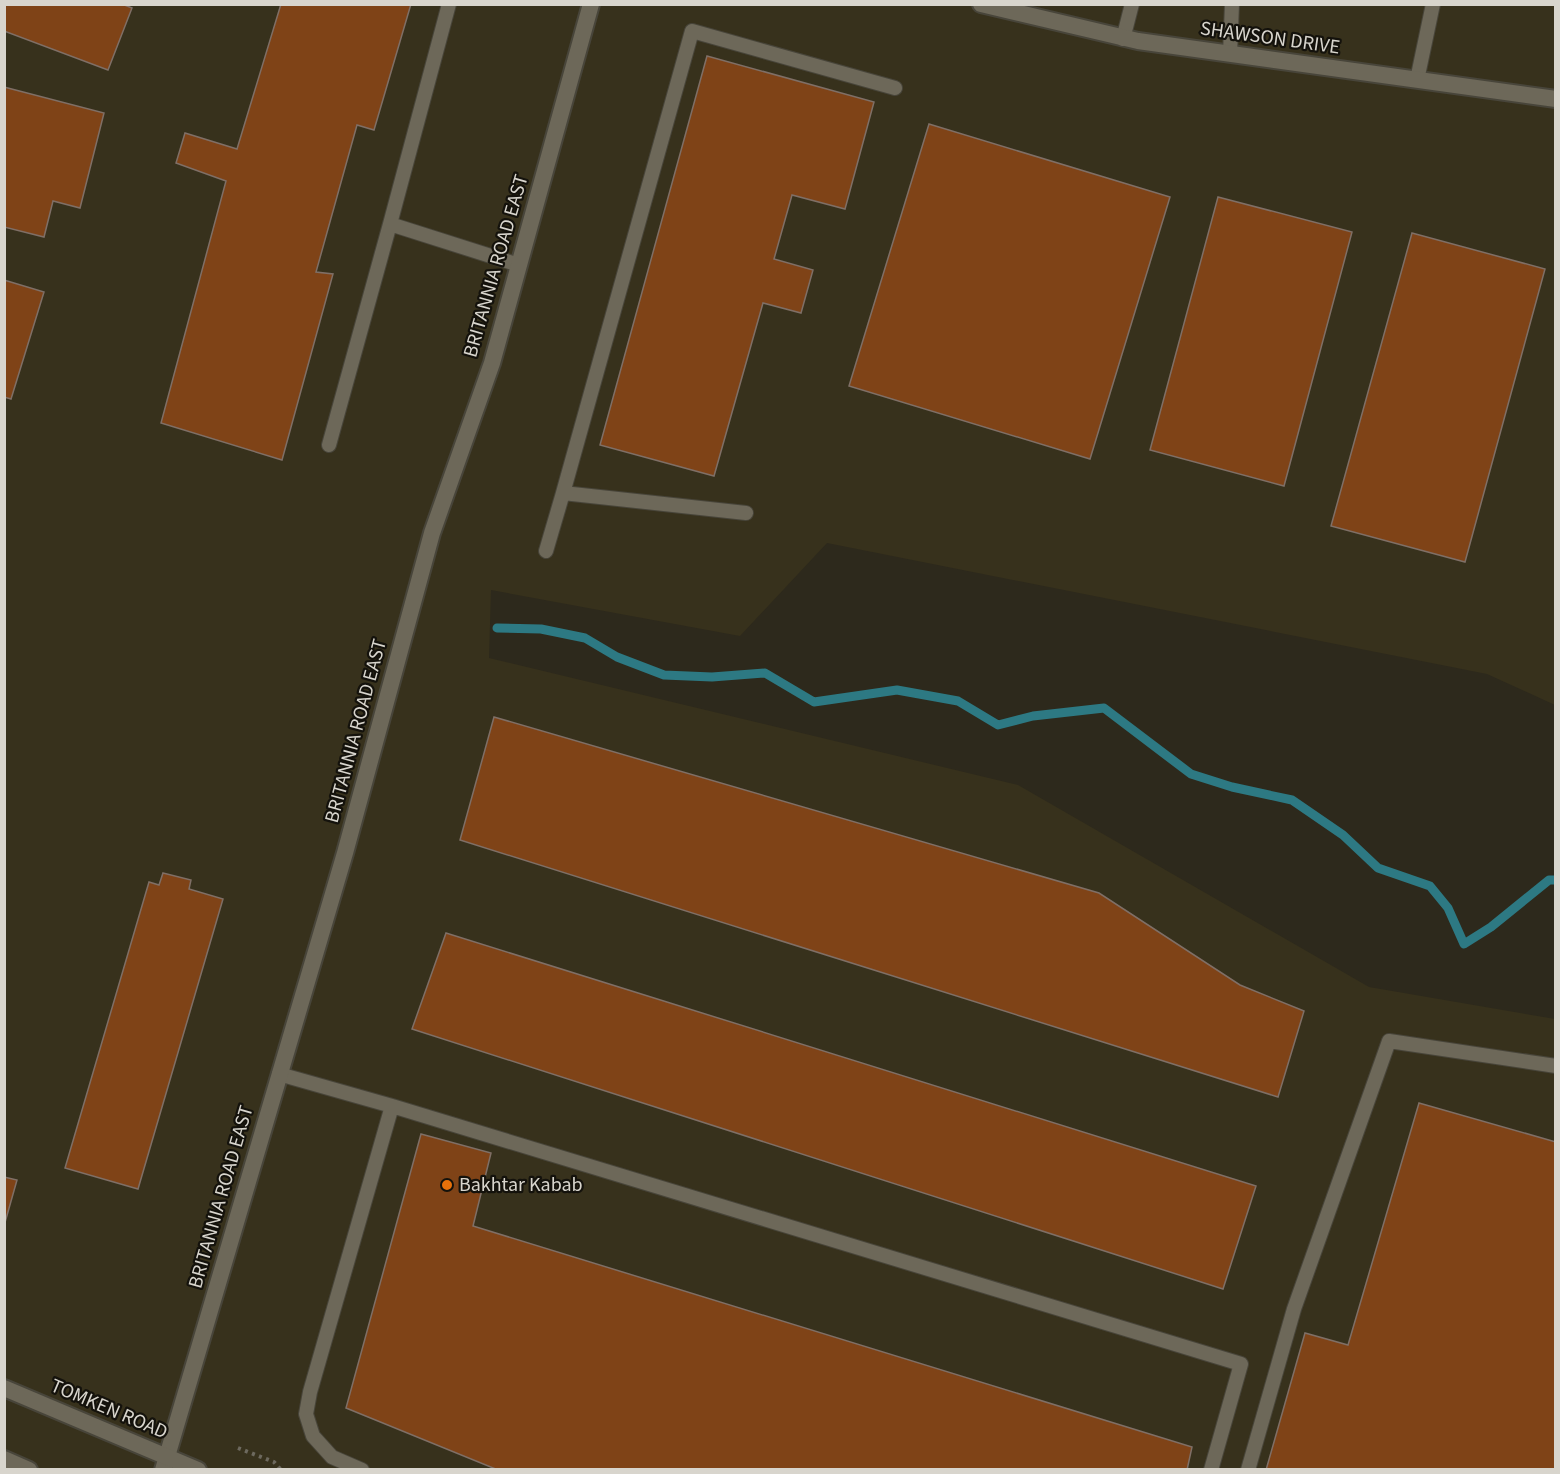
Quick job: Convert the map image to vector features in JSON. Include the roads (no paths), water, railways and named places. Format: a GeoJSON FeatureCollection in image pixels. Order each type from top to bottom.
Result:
{"type":"FeatureCollection","features":[{"type":"Feature","properties":{"kind":"street","name":"BRITANNIA ROAD EAST"},"geometry":{"type":"LineString","coordinates":[[165,1463],[345,853],[432,533],[492,363],[591,4]]}},
{"type":"Feature","properties":{"kind":"street","name":"SHAWSON DRIVE"},"geometry":{"type":"LineString","coordinates":[[981,4],[1123,39],[1556,99]]}},
{"type":"Feature","properties":{"kind":"street","name":"TOMKEN ROAD"},"geometry":{"type":"LineString","coordinates":[[4,1388],[165,1463],[198,1470]]}},
{"type":"Feature","properties":{"kind":"street"},"geometry":{"type":"LineString","coordinates":[[4,1459],[29,1470]]}},
{"type":"Feature","properties":{"kind":"lane"},"geometry":{"type":"LineString","coordinates":[[329,445],[449,4]]}},
{"type":"Feature","properties":{"kind":"lane"},"geometry":{"type":"LineString","coordinates":[[1123,39],[1132,4]]}},
{"type":"Feature","properties":{"kind":"lane"},"geometry":{"type":"LineString","coordinates":[[1230,54],[1232,4]]}},
{"type":"Feature","properties":{"kind":"lane"},"geometry":{"type":"LineString","coordinates":[[1417,80],[1433,4]]}},
{"type":"Feature","properties":{"kind":"lane"},"geometry":{"type":"LineString","coordinates":[[546,551],[692,31],[895,88]]}},
{"type":"Feature","properties":{"kind":"lane"},"geometry":{"type":"LineString","coordinates":[[390,224],[519,265]]}},
{"type":"Feature","properties":{"kind":"lane"},"geometry":{"type":"LineString","coordinates":[[563,493],[746,513]]}},
{"type":"Feature","properties":{"kind":"lane"},"geometry":{"type":"LineString","coordinates":[[1248,1470],[1294,1309],[1389,1041],[1556,1066]]}},
{"type":"Feature","properties":{"kind":"lane"},"geometry":{"type":"LineString","coordinates":[[279,1074],[392,1106],[1241,1364],[1211,1470]]}},
{"type":"Feature","properties":{"kind":"lane"},"geometry":{"type":"LineString","coordinates":[[362,1470],[332,1456],[313,1436],[306,1414],[310,1392],[392,1106]]}},
{"type":"Feature","properties":{"kind":"waterway"},"geometry":{"type":"LineString","coordinates":[[497,628],[541,629],[585,638],[617,657],[664,675],[712,677],[765,673],[814,702],[897,690],[958,701],[998,725],[1033,716],[1104,708],[1191,774],[1232,787],[1292,800],[1343,835],[1378,868],[1430,886],[1448,908],[1464,944],[1491,927],[1549,880],[1556,880]]}},
{"type":"Feature","properties":{"kind":"place","name":"Bakhtar Kabab"},"geometry":{"type":"Point","coordinates":[447,1185]}}]}
